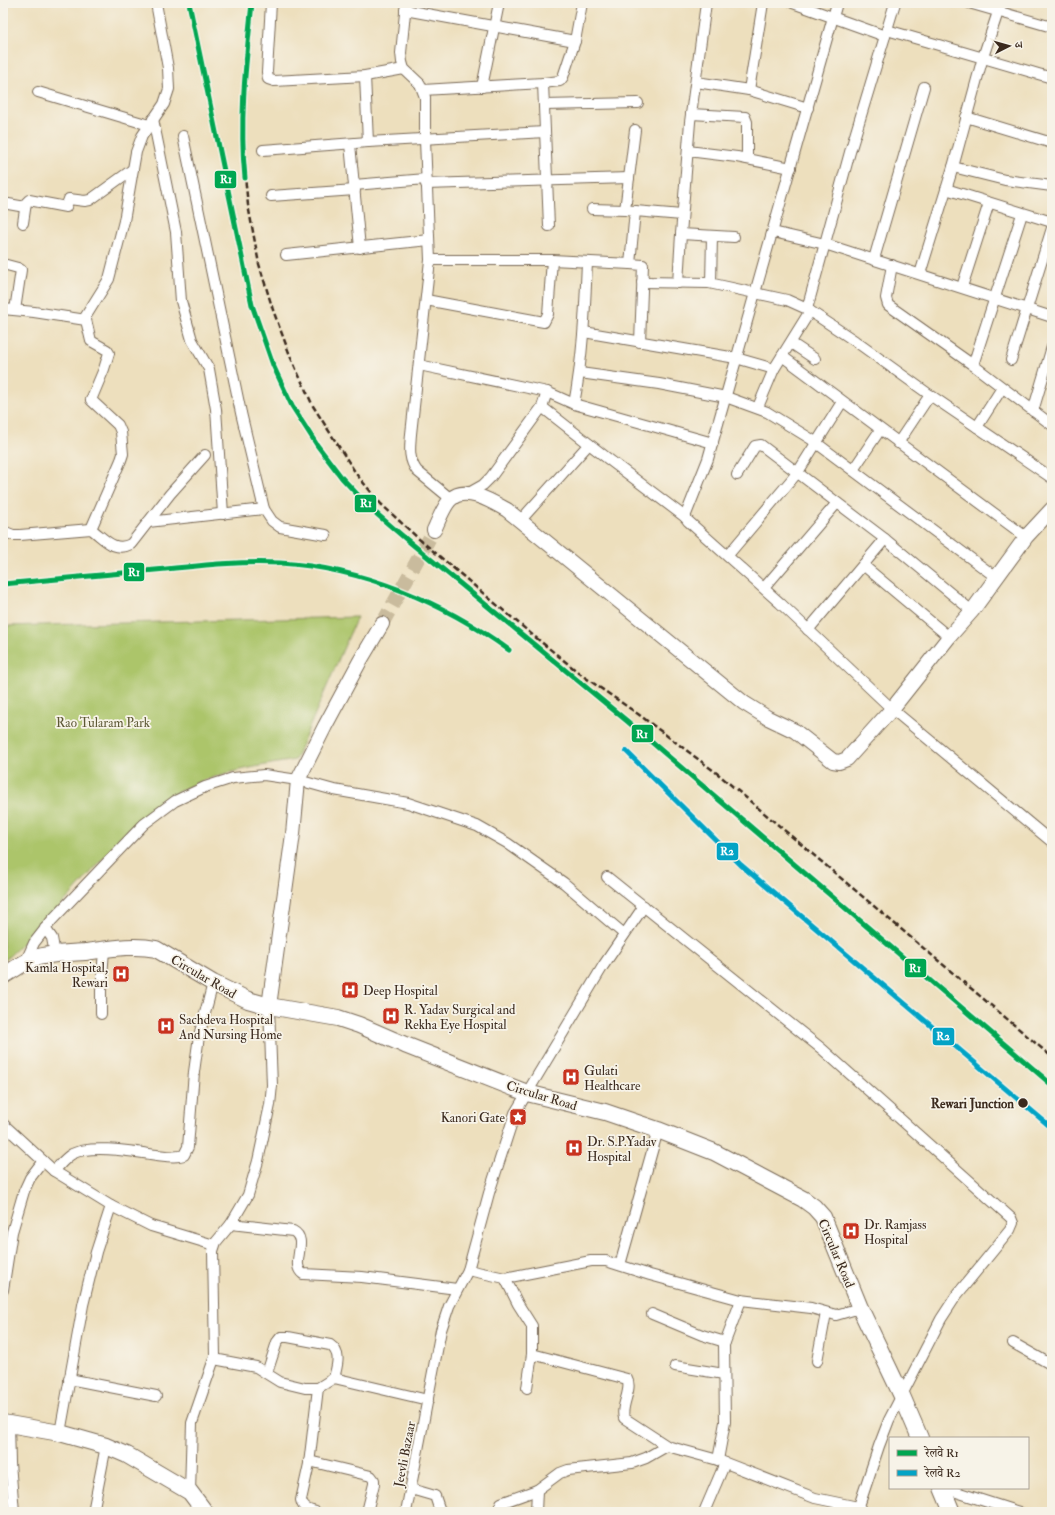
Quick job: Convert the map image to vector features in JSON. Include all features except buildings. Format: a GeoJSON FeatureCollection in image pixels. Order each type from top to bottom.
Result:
{"type":"FeatureCollection","features":[{"type":"Feature","properties":{"kind":"main road","name":"Circular Road"},"geometry":{"type":"LineString","coordinates":[[3,976],[35,958],[55,954],[146,947],[156,949],[213,984],[248,1000],[269,1006],[338,1018],[359,1025],[405,1045],[527,1093],[605,1112],[658,1130],[714,1152],[804,1199],[823,1217],[860,1308],[902,1396],[920,1437]]}},
{"type":"Feature","properties":{"kind":"main road"},"geometry":{"type":"LineString","coordinates":[[3,963],[11,962],[23,964]]}},
{"type":"Feature","properties":{"kind":"main road"},"geometry":{"type":"LineString","coordinates":[[6,1424],[60,1434],[106,1446],[127,1455],[190,1492],[205,1512]]}},
{"type":"Feature","properties":{"kind":"main road"},"geometry":{"type":"LineString","coordinates":[[943,1489],[952,1512]]}},
{"type":"Feature","properties":{"kind":"street"},"geometry":{"type":"LineString","coordinates":[[84,319],[109,279],[124,221],[136,152],[151,122],[164,104],[169,89],[168,68],[156,3]]}},
{"type":"Feature","properties":{"kind":"street"},"geometry":{"type":"LineString","coordinates":[[271,3],[267,72],[268,79],[274,81],[365,76],[404,69]]}},
{"type":"Feature","properties":{"kind":"street"},"geometry":{"type":"LineString","coordinates":[[482,87],[499,3]]}},
{"type":"Feature","properties":{"kind":"street"},"geometry":{"type":"LineString","coordinates":[[423,90],[560,81],[563,77],[575,41],[582,3]]}},
{"type":"Feature","properties":{"kind":"street"},"geometry":{"type":"LineString","coordinates":[[678,282],[688,150],[706,3]]}},
{"type":"Feature","properties":{"kind":"street"},"geometry":{"type":"LineString","coordinates":[[749,90],[763,3]]}},
{"type":"Feature","properties":{"kind":"street"},"geometry":{"type":"LineString","coordinates":[[793,3],[886,33],[983,57],[1052,78]]}},
{"type":"Feature","properties":{"kind":"street"},"geometry":{"type":"LineString","coordinates":[[685,517],[713,443],[837,3]]}},
{"type":"Feature","properties":{"kind":"street"},"geometry":{"type":"LineString","coordinates":[[758,407],[774,369],[809,310],[850,152],[895,3]]}},
{"type":"Feature","properties":{"kind":"street"},"geometry":{"type":"LineString","coordinates":[[969,3],[999,7],[1052,27]]}},
{"type":"Feature","properties":{"kind":"street"},"geometry":{"type":"LineString","coordinates":[[451,499],[417,471],[411,460],[410,454],[410,434],[430,260],[426,181],[425,97],[420,84],[404,69],[402,53],[406,6],[495,26],[575,41]]}},
{"type":"Feature","properties":{"kind":"street"},"geometry":{"type":"LineString","coordinates":[[920,274],[953,167],[983,57],[999,7]]}},
{"type":"Feature","properties":{"kind":"street"},"geometry":{"type":"LineString","coordinates":[[365,76],[368,142]]}},
{"type":"Feature","properties":{"kind":"street"},"geometry":{"type":"LineString","coordinates":[[696,82],[749,90],[808,108]]}},
{"type":"Feature","properties":{"kind":"street"},"geometry":{"type":"LineString","coordinates":[[543,83],[549,226]]}},
{"type":"Feature","properties":{"kind":"street"},"geometry":{"type":"LineString","coordinates":[[874,259],[924,87]]}},
{"type":"Feature","properties":{"kind":"street"},"geometry":{"type":"LineString","coordinates":[[38,92],[151,122]]}},
{"type":"Feature","properties":{"kind":"street"},"geometry":{"type":"LineString","coordinates":[[544,105],[638,103]]}},
{"type":"Feature","properties":{"kind":"street"},"geometry":{"type":"LineString","coordinates":[[692,114],[745,117],[747,122],[747,159]]}},
{"type":"Feature","properties":{"kind":"street"},"geometry":{"type":"LineString","coordinates":[[966,117],[1052,143]]}},
{"type":"Feature","properties":{"kind":"street"},"geometry":{"type":"LineString","coordinates":[[151,122],[176,232],[181,301],[192,340],[206,362],[210,376],[216,409],[223,514]]}},
{"type":"Feature","properties":{"kind":"street"},"geometry":{"type":"LineString","coordinates":[[630,264],[629,178],[635,130]]}},
{"type":"Feature","properties":{"kind":"street"},"geometry":{"type":"LineString","coordinates":[[263,150],[368,142],[425,140],[545,132]]}},
{"type":"Feature","properties":{"kind":"street"},"geometry":{"type":"LineString","coordinates":[[183,136],[241,413],[264,509],[272,521],[280,527],[326,535]]}},
{"type":"Feature","properties":{"kind":"street"},"geometry":{"type":"LineString","coordinates":[[350,144],[360,248]]}},
{"type":"Feature","properties":{"kind":"street"},"geometry":{"type":"LineString","coordinates":[[688,150],[747,159],[791,168]]}},
{"type":"Feature","properties":{"kind":"street"},"geometry":{"type":"LineString","coordinates":[[953,167],[1004,180],[1052,186]]}},
{"type":"Feature","properties":{"kind":"street"},"geometry":{"type":"LineString","coordinates":[[23,223],[27,201],[31,199],[64,207],[67,206],[69,199],[88,200],[133,169]]}},
{"type":"Feature","properties":{"kind":"street"},"geometry":{"type":"LineString","coordinates":[[271,196],[426,181],[629,178]]}},
{"type":"Feature","properties":{"kind":"street"},"geometry":{"type":"LineString","coordinates":[[946,189],[1022,214],[1052,222]]}},
{"type":"Feature","properties":{"kind":"street"},"geometry":{"type":"LineString","coordinates":[[3,203],[25,207]]}},
{"type":"Feature","properties":{"kind":"street"},"geometry":{"type":"LineString","coordinates":[[962,287],[989,203]]}},
{"type":"Feature","properties":{"kind":"street"},"geometry":{"type":"LineString","coordinates":[[592,209],[630,210],[682,215]]}},
{"type":"Feature","properties":{"kind":"street"},"geometry":{"type":"LineString","coordinates":[[973,365],[1022,214]]}},
{"type":"Feature","properties":{"kind":"street"},"geometry":{"type":"LineString","coordinates":[[1011,360],[1052,228]]}},
{"type":"Feature","properties":{"kind":"street"},"geometry":{"type":"LineString","coordinates":[[773,232],[825,244],[1052,317]]}},
{"type":"Feature","properties":{"kind":"street"},"geometry":{"type":"LineString","coordinates":[[681,234],[734,237]]}},
{"type":"Feature","properties":{"kind":"street"},"geometry":{"type":"LineString","coordinates":[[711,283],[712,236]]}},
{"type":"Feature","properties":{"kind":"street"},"geometry":{"type":"LineString","coordinates":[[286,256],[429,240]]}},
{"type":"Feature","properties":{"kind":"street"},"geometry":{"type":"LineString","coordinates":[[430,260],[552,260],[644,265],[640,342]]}},
{"type":"Feature","properties":{"kind":"street"},"geometry":{"type":"LineString","coordinates":[[426,300],[544,322],[548,314],[552,260]]}},
{"type":"Feature","properties":{"kind":"street"},"geometry":{"type":"LineString","coordinates":[[574,404],[580,373],[584,332],[587,262]]}},
{"type":"Feature","properties":{"kind":"street"},"geometry":{"type":"LineString","coordinates":[[3,264],[21,270],[15,310]]}},
{"type":"Feature","properties":{"kind":"street"},"geometry":{"type":"LineString","coordinates":[[892,265],[886,298],[888,305],[973,365],[1052,425]]}},
{"type":"Feature","properties":{"kind":"street"},"geometry":{"type":"LineString","coordinates":[[642,282],[711,283],[787,300],[809,310],[1052,478]]}},
{"type":"Feature","properties":{"kind":"street"},"geometry":{"type":"LineString","coordinates":[[3,309],[84,319],[87,322],[91,341],[107,350],[109,353],[91,400],[118,424],[121,432],[123,454],[122,460],[91,529]]}},
{"type":"Feature","properties":{"kind":"street"},"geometry":{"type":"LineString","coordinates":[[584,332],[736,358],[774,369]]}},
{"type":"Feature","properties":{"kind":"street"},"geometry":{"type":"LineString","coordinates":[[791,342],[816,360]]}},
{"type":"Feature","properties":{"kind":"street"},"geometry":{"type":"LineString","coordinates":[[1033,411],[1052,347]]}},
{"type":"Feature","properties":{"kind":"street"},"geometry":{"type":"LineString","coordinates":[[782,356],[1026,537]]}},
{"type":"Feature","properties":{"kind":"street"},"geometry":{"type":"LineString","coordinates":[[419,365],[547,392],[574,404],[713,443]]}},
{"type":"Feature","properties":{"kind":"street"},"geometry":{"type":"LineString","coordinates":[[580,373],[659,384],[726,397],[758,407],[774,415],[817,443],[997,578]]}},
{"type":"Feature","properties":{"kind":"street"},"geometry":{"type":"LineString","coordinates":[[977,427],[1002,388]]}},
{"type":"Feature","properties":{"kind":"street"},"geometry":{"type":"LineString","coordinates":[[434,530],[451,499],[456,496],[467,494],[483,485],[491,477],[542,407],[547,392]]}},
{"type":"Feature","properties":{"kind":"street"},"geometry":{"type":"LineString","coordinates":[[898,442],[930,395]]}},
{"type":"Feature","properties":{"kind":"street"},"geometry":{"type":"LineString","coordinates":[[728,555],[798,472],[842,402]]}},
{"type":"Feature","properties":{"kind":"street"},"geometry":{"type":"LineString","coordinates":[[542,407],[685,517],[764,588],[892,709],[1052,842]]}},
{"type":"Feature","properties":{"kind":"street"},"geometry":{"type":"LineString","coordinates":[[853,470],[880,430]]}},
{"type":"Feature","properties":{"kind":"street"},"geometry":{"type":"LineString","coordinates":[[520,521],[589,444]]}},
{"type":"Feature","properties":{"kind":"street"},"geometry":{"type":"LineString","coordinates":[[737,475],[755,446],[757,445],[766,448],[837,504],[885,539],[972,611]]}},
{"type":"Feature","properties":{"kind":"street"},"geometry":{"type":"LineString","coordinates":[[3,531],[13,535],[20,535],[91,529],[115,547],[120,548],[131,544],[170,494],[205,455]]}},
{"type":"Feature","properties":{"kind":"street"},"geometry":{"type":"LineString","coordinates":[[467,494],[480,497],[506,510],[744,703],[768,718],[804,737],[833,761],[839,762],[847,759],[892,709],[949,637],[972,611],[1026,537],[1051,513]]}},
{"type":"Feature","properties":{"kind":"street"},"geometry":{"type":"LineString","coordinates":[[764,588],[837,504]]}},
{"type":"Feature","properties":{"kind":"street"},"geometry":{"type":"LineString","coordinates":[[148,522],[264,509]]}},
{"type":"Feature","properties":{"kind":"street"},"geometry":{"type":"LineString","coordinates":[[808,630],[885,539]]}},
{"type":"Feature","properties":{"kind":"street"},"geometry":{"type":"LineString","coordinates":[[863,565],[949,637]]}},
{"type":"Feature","properties":{"kind":"street"},"geometry":{"type":"LineString","coordinates":[[190,1492],[192,1423],[214,1359],[216,1345],[214,1245],[231,1224],[250,1189],[270,1104],[272,1085],[269,1006],[293,834],[298,780],[328,720],[382,624]]}},
{"type":"Feature","properties":{"kind":"street"},"geometry":{"type":"LineString","coordinates":[[23,964],[34,943],[45,928],[144,824],[175,801],[205,787],[233,778],[264,775],[298,780],[334,790],[408,803],[477,826],[507,843],[564,883],[624,934]]}},
{"type":"Feature","properties":{"kind":"street"},"geometry":{"type":"LineString","coordinates":[[532,1354],[627,1379],[629,1385],[622,1413],[624,1418],[666,1446],[721,1461],[815,1498],[858,1510],[878,1446],[889,1420],[941,1319],[956,1296],[1010,1230],[1013,1223],[1011,1218],[822,1049],[607,877]]}},
{"type":"Feature","properties":{"kind":"street","name":"Jeevli Bazaar"},"geometry":{"type":"LineString","coordinates":[[406,1512],[440,1330],[449,1306],[468,1270],[489,1192],[515,1113],[603,966],[644,906]]}},
{"type":"Feature","properties":{"kind":"street"},"geometry":{"type":"LineString","coordinates":[[45,928],[52,938],[55,954]]}},
{"type":"Feature","properties":{"kind":"street"},"geometry":{"type":"LineString","coordinates":[[101,1014],[100,991],[104,950]]}},
{"type":"Feature","properties":{"kind":"street"},"geometry":{"type":"LineString","coordinates":[[54,1171],[71,1155],[80,1151],[110,1150],[165,1156],[184,1155],[188,1147],[194,1072],[199,1036],[213,984]]}},
{"type":"Feature","properties":{"kind":"street"},"geometry":{"type":"LineString","coordinates":[[3,1124],[54,1171],[111,1206],[151,1226],[214,1245]]}},
{"type":"Feature","properties":{"kind":"street"},"geometry":{"type":"LineString","coordinates":[[620,1264],[658,1130]]}},
{"type":"Feature","properties":{"kind":"street"},"geometry":{"type":"LineString","coordinates":[[3,1290],[12,1232],[24,1191],[30,1178],[43,1162]]}},
{"type":"Feature","properties":{"kind":"street"},"geometry":{"type":"LineString","coordinates":[[60,1434],[83,1305],[96,1252],[111,1206]]}},
{"type":"Feature","properties":{"kind":"street"},"geometry":{"type":"LineString","coordinates":[[231,1224],[293,1231],[297,1233],[300,1238],[298,1267],[300,1272],[303,1274],[362,1278],[457,1289]]}},
{"type":"Feature","properties":{"kind":"street"},"geometry":{"type":"LineString","coordinates":[[468,1270],[505,1278],[591,1262],[606,1261],[620,1264],[650,1275],[741,1300],[811,1308],[836,1315],[860,1308]]}},
{"type":"Feature","properties":{"kind":"street"},"geometry":{"type":"LineString","coordinates":[[505,1278],[518,1304],[532,1326],[532,1354],[527,1388]]}},
{"type":"Feature","properties":{"kind":"street"},"geometry":{"type":"LineString","coordinates":[[704,1512],[721,1461],[725,1422],[723,1357],[725,1342],[741,1300]]}},
{"type":"Feature","properties":{"kind":"street"},"geometry":{"type":"LineString","coordinates":[[817,1361],[826,1313]]}},
{"type":"Feature","properties":{"kind":"street"},"geometry":{"type":"LineString","coordinates":[[652,1314],[725,1342]]}},
{"type":"Feature","properties":{"kind":"street"},"geometry":{"type":"LineString","coordinates":[[214,1359],[251,1365],[266,1374],[280,1382],[305,1388],[318,1388],[334,1378],[338,1363],[338,1353],[335,1348],[330,1345],[281,1337],[277,1342],[266,1374]]}},
{"type":"Feature","properties":{"kind":"street"},"geometry":{"type":"LineString","coordinates":[[1013,1343],[1052,1365]]}},
{"type":"Feature","properties":{"kind":"street"},"geometry":{"type":"LineString","coordinates":[[675,1366],[724,1374]]}},
{"type":"Feature","properties":{"kind":"street"},"geometry":{"type":"LineString","coordinates":[[334,1378],[428,1400]]}},
{"type":"Feature","properties":{"kind":"street"},"geometry":{"type":"LineString","coordinates":[[69,1380],[156,1396]]}},
{"type":"Feature","properties":{"kind":"street"},"geometry":{"type":"LineString","coordinates":[[316,1512],[302,1506],[301,1500],[309,1461],[318,1388]]}},
{"type":"Feature","properties":{"kind":"street"},"geometry":{"type":"LineString","coordinates":[[6,1424],[14,1512]]}},
{"type":"Feature","properties":{"kind":"street"},"geometry":{"type":"LineString","coordinates":[[93,1512],[106,1446]]}},
{"type":"Feature","properties":{"kind":"street"},"geometry":{"type":"LineString","coordinates":[[498,1512],[501,1503],[504,1501],[537,1490],[560,1473],[568,1470],[632,1463],[646,1458],[666,1446]]}},
{"type":"Feature","properties":{"kind":"street"},"geometry":{"type":"LineString","coordinates":[[309,1461],[371,1476],[374,1480],[374,1484],[367,1512]]}},
{"type":"Feature","properties":{"kind":"street"},"geometry":{"type":"LineString","coordinates":[[411,1489],[435,1496],[442,1512]]}},
{"type":"Feature","properties":{"kind":"street"},"geometry":{"type":"LineString","coordinates":[[946,1489],[1000,1508],[1019,1512]]}},
{"type":"Feature","properties":{"kind":"street"},"geometry":{"type":"LineString","coordinates":[[536,1512],[537,1490]]}},
{"type":"Feature","properties":{"kind":"green space","name":"Rao Tularam Park"},"geometry":{"type":"Polygon","coordinates":[[[357,617],[295,760],[213,777],[182,790],[168,798],[154,808],[127,832],[68,898],[3,962],[3,626],[357,617]]]}},
{"type":"Feature","properties":{"kind":"tunnel"},"geometry":{"type":"LineString","coordinates":[[382,624],[434,530]]}},
{"type":"Feature","properties":{"kind":"railway"},"geometry":{"type":"LineString","coordinates":[[189,3],[252,305],[273,365],[292,406],[317,445],[342,478],[371,509],[406,539],[627,721],[1052,1085]]}},
{"type":"Feature","properties":{"kind":"railway"},"geometry":{"type":"LineString","coordinates":[[252,3],[242,110],[243,158],[248,205],[259,264],[273,310],[291,358],[313,406],[357,475],[381,504],[419,539],[529,632],[583,676],[638,714],[718,774],[1052,1057]]}},
{"type":"Feature","properties":{"kind":"rail line","name":"R1"},"geometry":{"type":"LineString","coordinates":[[189,3],[252,305],[273,365],[292,406],[317,445],[342,478],[371,509],[406,539],[627,721],[1052,1085]]}},
{"type":"Feature","properties":{"kind":"rail line","name":"R1"},"geometry":{"type":"LineString","coordinates":[[245,178],[243,156],[243,112],[252,3]]}},
{"type":"Feature","properties":{"kind":"rail line","name":"R1"},"geometry":{"type":"LineString","coordinates":[[3,584],[223,564],[280,563],[311,566],[342,572],[401,590],[457,617],[509,650]]}},
{"type":"Feature","properties":{"kind":"rail line","name":"R2"},"geometry":{"type":"LineString","coordinates":[[626,751],[741,865],[1052,1128]]}},
{"type":"Feature","properties":{"kind":"place","name":"Kamla Hospital, Rewari"},"geometry":{"type":"Point","coordinates":[121,974]}},
{"type":"Feature","properties":{"kind":"place","name":"Deep Hospital"},"geometry":{"type":"Point","coordinates":[350,990]}},
{"type":"Feature","properties":{"kind":"place","name":"R. Yadav Surgical and Rekha Eye Hospital"},"geometry":{"type":"Point","coordinates":[391,1016]}},
{"type":"Feature","properties":{"kind":"place","name":"Sachdeva Hospital And Nursing Home"},"geometry":{"type":"Point","coordinates":[166,1026]}},
{"type":"Feature","properties":{"kind":"place","name":"Gulati Healthcare"},"geometry":{"type":"Point","coordinates":[571,1077]}},
{"type":"Feature","properties":{"kind":"place","name":"Rewari Junction"},"geometry":{"type":"Point","coordinates":[1023,1103]}},
{"type":"Feature","properties":{"kind":"place","name":"Kanori Gate"},"geometry":{"type":"Point","coordinates":[518,1117]}},
{"type":"Feature","properties":{"kind":"place","name":"Dr. S.P.Yadav Hospital"},"geometry":{"type":"Point","coordinates":[574,1148]}},
{"type":"Feature","properties":{"kind":"place","name":"Dr. Ramjass Hospital"},"geometry":{"type":"Point","coordinates":[851,1231]}}]}
